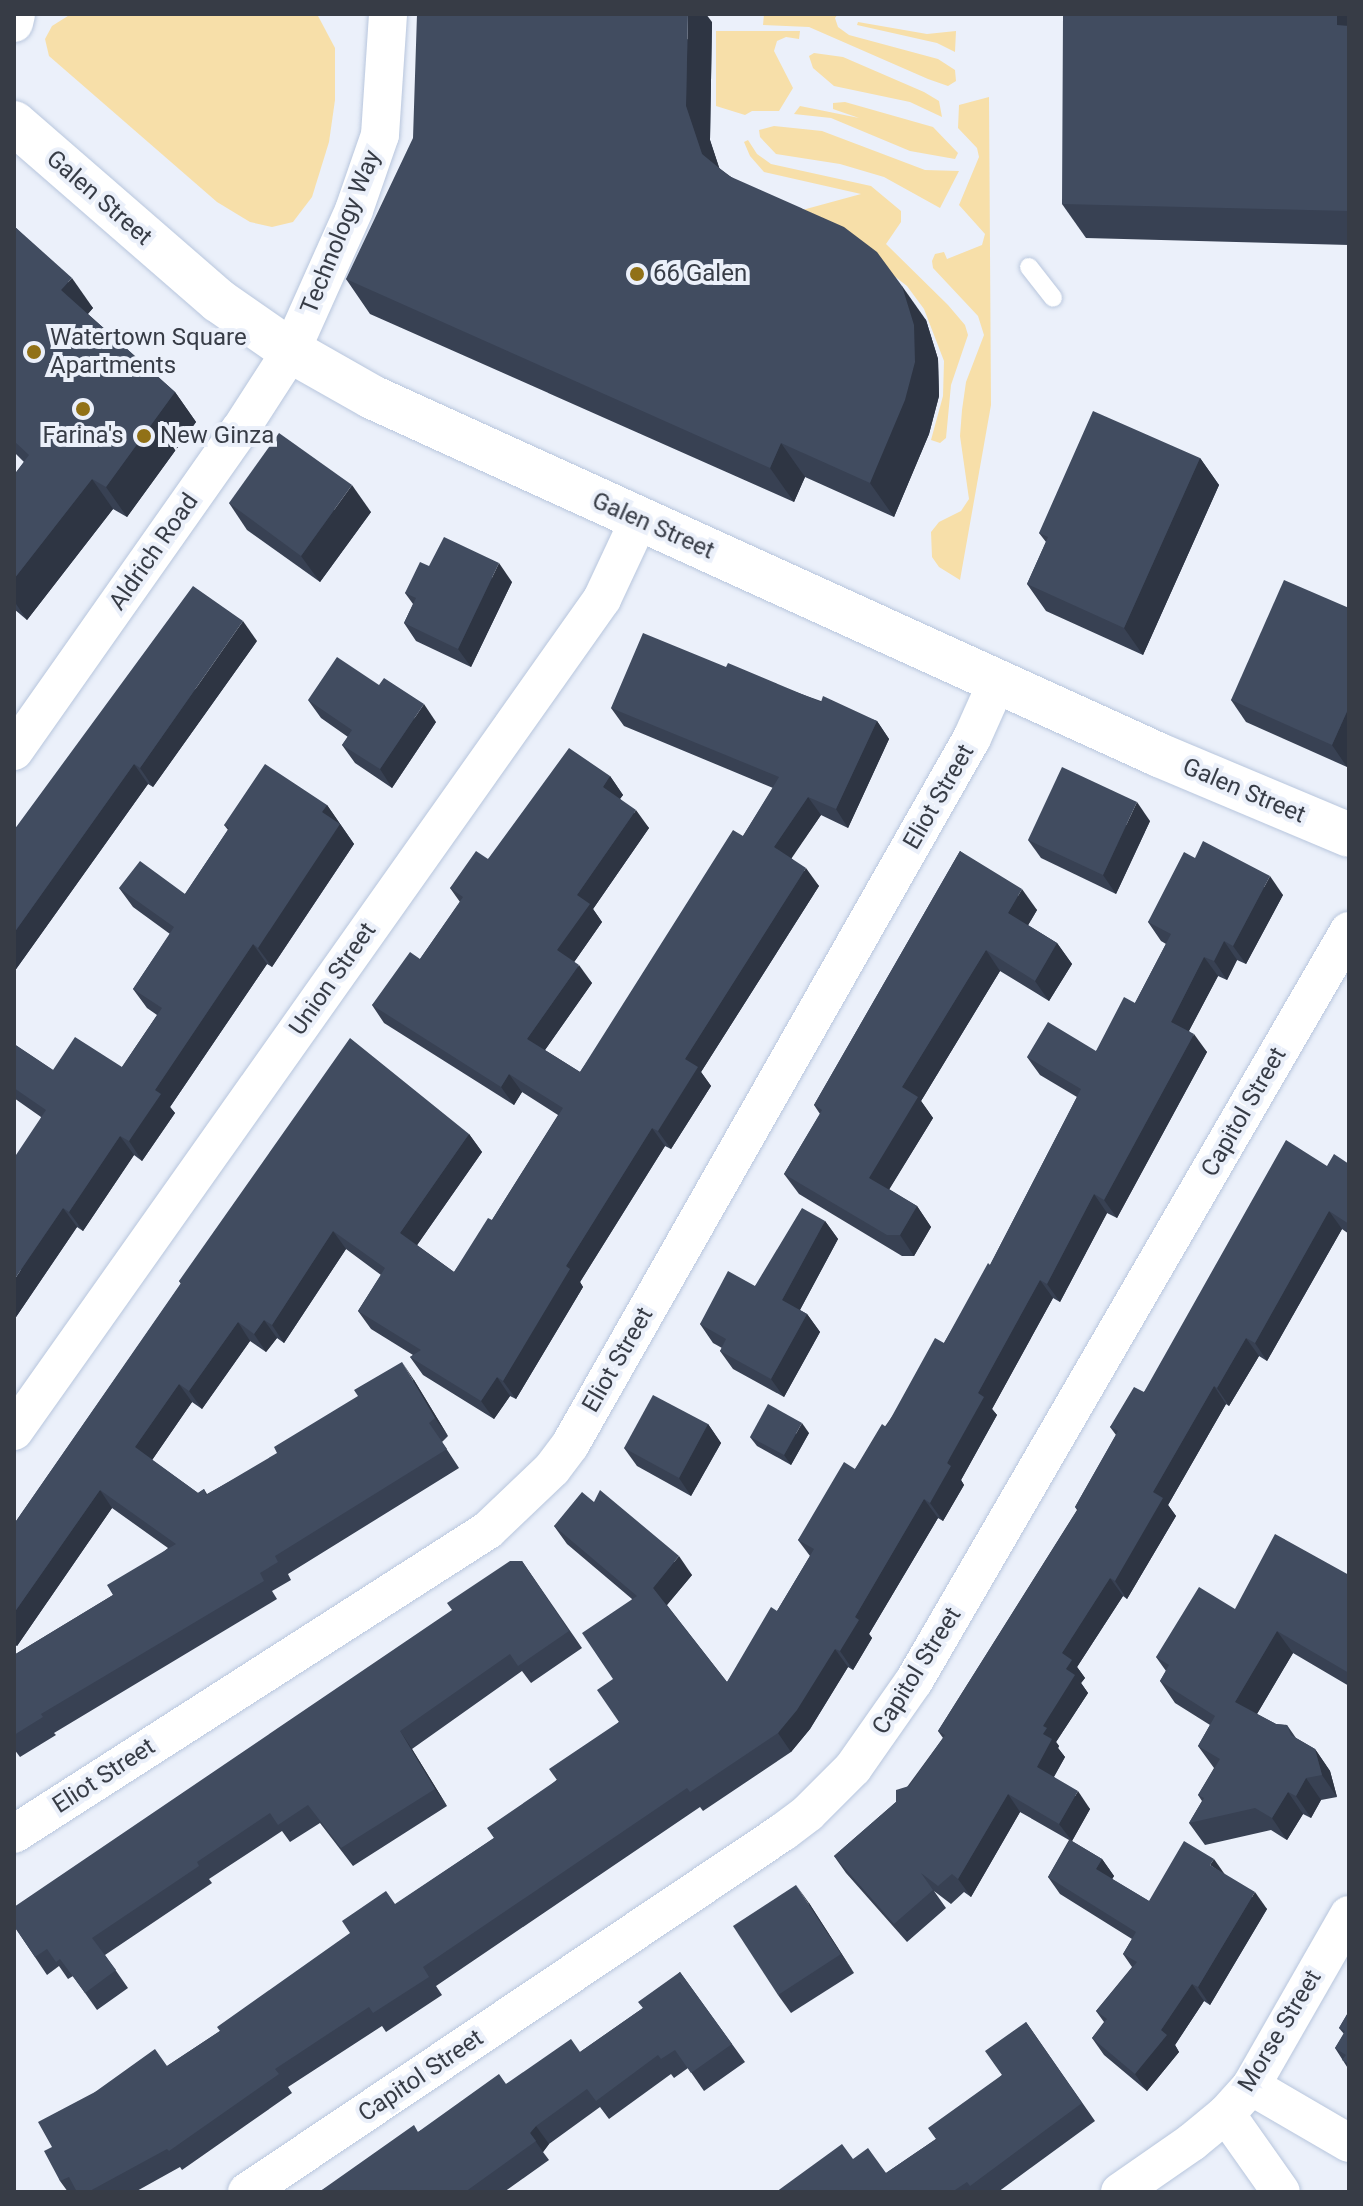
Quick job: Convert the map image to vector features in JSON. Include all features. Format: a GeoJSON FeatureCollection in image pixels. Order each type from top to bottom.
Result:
{"type":"FeatureCollection","features":[{"type":"Feature","properties":{"kind":"main road","name":"Galen Street"},"geometry":{"type":"LineString","coordinates":[[14,123],[219,301],[291,351],[380,401],[1159,755],[1349,835]]}},
{"type":"Feature","properties":{"kind":"street"},"geometry":{"type":"LineString","coordinates":[[14,23],[16,14]]}},
{"type":"Feature","properties":{"kind":"street","name":"Technology Way"},"geometry":{"type":"LineString","coordinates":[[291,351],[351,218],[380,135],[388,14]]}},
{"type":"Feature","properties":{"kind":"street","name":"Aldrich Road"},"geometry":{"type":"LineString","coordinates":[[14,751],[240,430],[291,351]]}},
{"type":"Feature","properties":{"kind":"street","name":"Union Street"},"geometry":{"type":"LineString","coordinates":[[14,1431],[602,599],[639,520]]}},
{"type":"Feature","properties":{"kind":"street","name":"Eliot Street"},"geometry":{"type":"LineString","coordinates":[[14,1834],[488,1530],[552,1469],[570,1445],[972,738],[998,680]]}},
{"type":"Feature","properties":{"kind":"street","name":"Capitol Street"},"geometry":{"type":"LineString","coordinates":[[247,2192],[783,1832],[808,1813],[853,1768],[914,1681],[1349,931]]}},
{"type":"Feature","properties":{"kind":"street","name":"Morse Street"},"geometry":{"type":"LineString","coordinates":[[1120,2192],[1226,2114],[1251,2086],[1349,1915]]}},
{"type":"Feature","properties":{"kind":"street"},"geometry":{"type":"LineString","coordinates":[[1251,2086],[1349,2143]]}},
{"type":"Feature","properties":{"kind":"street"},"geometry":{"type":"LineString","coordinates":[[1226,2114],[1281,2192]]}},
{"type":"Feature","properties":{"kind":"lane"},"geometry":{"type":"LineString","coordinates":[[1029,267],[1053,298]]}},
{"type":"Feature","properties":{"kind":"shaded area"},"geometry":{"type":"Polygon","coordinates":[[[71,14],[317,14],[335,48],[335,100],[329,142],[312,197],[293,222],[272,227],[250,222],[217,202],[49,56],[45,39],[52,26],[71,14]]]}},
{"type":"Feature","properties":{"kind":"shaded area"},"geometry":{"type":"Polygon","coordinates":[[[764,14],[838,14],[835,18],[838,27],[849,35],[938,59],[955,70],[956,81],[948,86],[928,79],[809,27],[763,25],[764,14]]]}},
{"type":"Feature","properties":{"kind":"shaded area"},"geometry":{"type":"Polygon","coordinates":[[[858,22],[927,34],[956,31],[955,52],[937,43],[857,25],[858,22]]]}},
{"type":"Feature","properties":{"kind":"shaded area"},"geometry":{"type":"Polygon","coordinates":[[[716,31],[800,31],[799,39],[786,37],[777,41],[774,51],[793,88],[779,111],[752,111],[745,115],[716,106],[716,31]]]}},
{"type":"Feature","properties":{"kind":"shaded area"},"geometry":{"type":"Polygon","coordinates":[[[814,53],[843,57],[924,92],[939,101],[942,117],[910,102],[834,86],[813,68],[809,56],[814,53]]]}},
{"type":"Feature","properties":{"kind":"shaded area"},"geometry":{"type":"Polygon","coordinates":[[[989,97],[991,405],[960,580],[939,567],[932,557],[931,532],[939,522],[961,511],[969,499],[960,436],[962,410],[966,382],[984,335],[978,316],[933,268],[932,261],[935,254],[944,252],[947,259],[982,245],[985,234],[959,205],[979,157],[977,148],[958,128],[959,105],[989,97]]]}},
{"type":"Feature","properties":{"kind":"shaded area"},"geometry":{"type":"Polygon","coordinates":[[[845,102],[933,127],[958,153],[955,159],[910,151],[831,118],[794,114],[800,106],[859,118],[833,109],[833,103],[845,102]]]}},
{"type":"Feature","properties":{"kind":"shaded area"},"geometry":{"type":"Polygon","coordinates":[[[774,126],[822,131],[925,170],[959,171],[940,208],[884,177],[840,164],[776,154],[760,137],[759,130],[774,126]]]}},
{"type":"Feature","properties":{"kind":"shaded area"},"geometry":{"type":"Polygon","coordinates":[[[748,140],[757,154],[771,164],[871,186],[901,211],[901,222],[886,244],[948,305],[965,325],[968,335],[951,385],[946,438],[940,443],[931,440],[943,396],[944,361],[924,309],[907,286],[871,258],[784,215],[861,194],[764,172],[750,156],[744,142],[748,140]]]}},
{"type":"Feature","properties":{"kind":"building","name":"66 Galen"},"geometry":{"type":"Polygon","coordinates":[[[417,14],[688,14],[686,106],[702,154],[729,176],[844,227],[877,252],[902,286],[914,325],[915,362],[905,400],[870,483],[781,443],[770,468],[346,279],[413,138],[417,14]]]}},
{"type":"Feature","properties":{"kind":"building"},"geometry":{"type":"Polygon","coordinates":[[[1063,14],[1337,14],[1337,25],[1349,26],[1349,211],[1062,204],[1063,14]]]}},
{"type":"Feature","properties":{"kind":"building"},"geometry":{"type":"Polygon","coordinates":[[[14,226],[72,278],[61,290],[175,392],[106,487],[92,479],[14,579],[14,475],[29,455],[14,441],[14,226]]]}},
{"type":"Feature","properties":{"kind":"building"},"geometry":{"type":"Polygon","coordinates":[[[1093,411],[1200,458],[1124,628],[1027,584],[1048,537],[1039,533],[1093,411]]]}},
{"type":"Feature","properties":{"kind":"building"},"geometry":{"type":"Polygon","coordinates":[[[279,433],[352,485],[301,556],[229,503],[279,433]]]}},
{"type":"Feature","properties":{"kind":"building"},"geometry":{"type":"Polygon","coordinates":[[[444,537],[499,563],[458,649],[404,623],[416,598],[405,593],[420,562],[429,566],[444,537]]]}},
{"type":"Feature","properties":{"kind":"building"},"geometry":{"type":"Polygon","coordinates":[[[1284,580],[1349,608],[1349,707],[1332,745],[1231,700],[1284,580]]]}},
{"type":"Feature","properties":{"kind":"building"},"geometry":{"type":"Polygon","coordinates":[[[193,586],[243,621],[140,768],[134,764],[14,933],[14,830],[193,586]]]}},
{"type":"Feature","properties":{"kind":"building"},"geometry":{"type":"Polygon","coordinates":[[[643,633],[726,667],[728,663],[821,702],[823,696],[877,721],[836,809],[808,797],[774,847],[806,868],[685,1059],[698,1067],[658,1131],[652,1128],[566,1266],[570,1269],[503,1381],[497,1377],[481,1401],[410,1357],[421,1350],[358,1311],[385,1268],[333,1231],[272,1325],[264,1320],[254,1334],[238,1322],[189,1391],[179,1384],[135,1447],[198,1493],[204,1489],[206,1495],[277,1453],[274,1447],[358,1396],[354,1390],[402,1362],[435,1418],[429,1423],[447,1449],[275,1556],[278,1562],[260,1573],[264,1581],[41,1714],[43,1717],[14,1735],[14,1655],[113,1595],[107,1585],[176,1544],[100,1490],[14,1613],[14,1524],[181,1283],[179,1281],[350,1038],[469,1134],[400,1233],[454,1272],[488,1218],[492,1220],[563,1108],[509,1074],[501,1087],[372,1005],[410,952],[420,959],[463,897],[450,888],[476,851],[488,859],[569,748],[610,776],[603,787],[636,810],[577,895],[590,904],[557,950],[579,965],[527,1039],[580,1072],[733,830],[743,836],[779,777],[611,708],[643,633]]]}},
{"type":"Feature","properties":{"kind":"building"},"geometry":{"type":"Polygon","coordinates":[[[337,657],[379,685],[384,678],[424,704],[380,769],[342,745],[352,730],[308,700],[337,657]]]}},
{"type":"Feature","properties":{"kind":"building"},"geometry":{"type":"Polygon","coordinates":[[[265,764],[327,805],[322,812],[340,824],[258,948],[253,944],[155,1090],[161,1094],[129,1141],[120,1136],[69,1212],[63,1208],[14,1280],[14,1158],[46,1110],[14,1088],[14,1044],[53,1070],[75,1037],[122,1067],[162,1008],[133,989],[174,927],[119,888],[140,861],[185,894],[229,828],[224,825],[265,764]]]}},
{"type":"Feature","properties":{"kind":"building"},"geometry":{"type":"Polygon","coordinates":[[[1062,767],[1137,802],[1103,875],[1028,840],[1062,767]]]}},
{"type":"Feature","properties":{"kind":"building"},"geometry":{"type":"Polygon","coordinates":[[[1203,841],[1270,876],[1233,946],[1224,941],[1214,961],[1204,957],[1171,1022],[1194,1034],[1104,1200],[1094,1194],[1047,1284],[1040,1280],[978,1393],[984,1397],[947,1463],[951,1466],[930,1503],[924,1499],[855,1617],[859,1620],[840,1651],[835,1649],[797,1710],[778,1733],[690,1792],[687,1788],[423,1967],[429,1977],[373,2013],[369,2007],[275,2069],[279,2074],[169,2151],[167,2149],[88,2192],[77,2192],[69,2177],[60,2181],[44,2151],[52,2147],[38,2122],[95,2092],[155,2049],[167,2066],[220,2031],[217,2027],[350,1933],[342,1921],[386,1891],[395,1904],[494,1838],[487,1828],[557,1780],[549,1769],[619,1722],[597,1690],[613,1679],[582,1633],[637,1596],[554,1526],[582,1492],[594,1502],[600,1490],[679,1556],[653,1588],[727,1682],[771,1607],[777,1611],[814,1549],[798,1540],[844,1462],[855,1469],[882,1424],[886,1427],[935,1338],[944,1343],[988,1263],[990,1265],[1081,1089],[1027,1057],[1048,1022],[1096,1051],[1124,997],[1135,1003],[1171,934],[1148,922],[1184,852],[1195,858],[1203,841]]]}},
{"type":"Feature","properties":{"kind":"building"},"geometry":{"type":"Polygon","coordinates":[[[960,851],[1022,889],[1008,913],[1057,943],[1035,981],[986,950],[902,1087],[918,1097],[869,1178],[917,1206],[900,1235],[887,1235],[784,1174],[822,1110],[814,1105],[960,851]]]}},
{"type":"Feature","properties":{"kind":"building"},"geometry":{"type":"Polygon","coordinates":[[[1286,1140],[1327,1166],[1334,1154],[1349,1164],[1349,1224],[1329,1211],[1255,1343],[1246,1338],[1217,1388],[1214,1386],[1153,1492],[1163,1498],[1115,1581],[1110,1578],[1062,1653],[1072,1660],[1066,1669],[1075,1675],[1043,1726],[1047,1728],[1043,1734],[1052,1739],[1037,1767],[1078,1791],[1059,1824],[1008,1794],[958,1879],[952,1874],[938,1886],[921,1873],[933,1890],[894,1924],[834,1856],[896,1802],[896,1790],[909,1786],[945,1735],[938,1731],[1078,1509],[1075,1507],[1118,1431],[1110,1427],[1134,1387],[1144,1392],[1286,1140]]]}},
{"type":"Feature","properties":{"kind":"building"},"geometry":{"type":"Polygon","coordinates":[[[802,1208],[825,1221],[782,1300],[807,1314],[771,1379],[720,1351],[726,1339],[700,1324],[728,1271],[755,1286],[802,1208]]]}},
{"type":"Feature","properties":{"kind":"building"},"geometry":{"type":"Polygon","coordinates":[[[653,1395],[708,1424],[679,1478],[624,1448],[653,1395]]]}},
{"type":"Feature","properties":{"kind":"building"},"geometry":{"type":"Polygon","coordinates":[[[768,1404],[802,1423],[784,1455],[750,1437],[768,1404]]]}},
{"type":"Feature","properties":{"kind":"building"},"geometry":{"type":"Polygon","coordinates":[[[1275,1534],[1349,1575],[1349,1673],[1277,1631],[1235,1702],[1276,1724],[1287,1725],[1291,1735],[1315,1749],[1322,1775],[1306,1778],[1296,1796],[1288,1792],[1272,1818],[1255,1808],[1189,1823],[1204,1798],[1198,1795],[1220,1759],[1198,1746],[1215,1716],[1160,1681],[1169,1665],[1156,1657],[1199,1587],[1235,1609],[1275,1534]]]}},
{"type":"Feature","properties":{"kind":"building"},"geometry":{"type":"Polygon","coordinates":[[[510,1561],[522,1561],[569,1631],[518,1666],[510,1654],[400,1731],[435,1789],[341,1848],[308,1805],[278,1825],[270,1813],[197,1862],[199,1866],[92,1938],[116,1970],[85,1993],[60,1959],[56,1962],[47,1949],[35,1957],[14,1926],[14,1907],[452,1610],[447,1603],[510,1561]]]}},
{"type":"Feature","properties":{"kind":"building"},"geometry":{"type":"Polygon","coordinates":[[[1070,1840],[1102,1859],[1096,1869],[1149,1901],[1184,1841],[1214,1859],[1210,1865],[1255,1892],[1198,1987],[1192,1984],[1161,2030],[1167,2035],[1135,2074],[1092,2038],[1107,2019],[1096,2011],[1137,1962],[1123,1954],[1136,1932],[1048,1877],[1070,1840]]]}},
{"type":"Feature","properties":{"kind":"building"},"geometry":{"type":"Polygon","coordinates":[[[796,1885],[841,1954],[778,1995],[733,1926],[796,1885]]]}},
{"type":"Feature","properties":{"kind":"building"},"geometry":{"type":"Polygon","coordinates":[[[680,1972],[732,2044],[691,2073],[675,2050],[661,2059],[658,2055],[596,2101],[587,2089],[536,2126],[530,2133],[536,2141],[465,2192],[319,2192],[414,2125],[418,2132],[499,2074],[506,2084],[571,2039],[580,2052],[643,2008],[638,2002],[680,1972]]]}},
{"type":"Feature","properties":{"kind":"building"},"geometry":{"type":"Polygon","coordinates":[[[1349,2011],[1349,2064],[1342,2060],[1346,2055],[1335,2048],[1345,2031],[1339,2028],[1349,2011]]]}},
{"type":"Feature","properties":{"kind":"building"},"geometry":{"type":"Polygon","coordinates":[[[1026,2022],[1082,2103],[970,2186],[967,2182],[952,2192],[776,2192],[842,2144],[853,2159],[868,2148],[886,2173],[936,2139],[928,2128],[1002,2075],[985,2051],[1026,2022]]]}},
{"type":"Feature","properties":{"kind":"place","name":"66 Galen"},"geometry":{"type":"Point","coordinates":[637,274]}},
{"type":"Feature","properties":{"kind":"place","name":"Watertown Square Apartments"},"geometry":{"type":"Point","coordinates":[34,352]}},
{"type":"Feature","properties":{"kind":"place","name":"Farina's"},"geometry":{"type":"Point","coordinates":[83,409]}},
{"type":"Feature","properties":{"kind":"place","name":"New Ginza"},"geometry":{"type":"Point","coordinates":[144,436]}}]}
